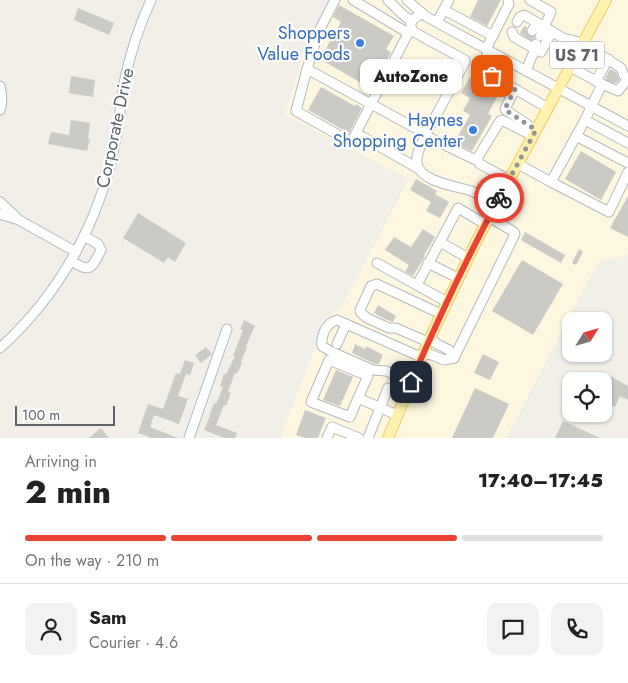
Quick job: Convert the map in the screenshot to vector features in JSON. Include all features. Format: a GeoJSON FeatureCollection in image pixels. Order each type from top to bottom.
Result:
{"type":"FeatureCollection","features":[{"type":"Feature","properties":{"kind":"main road","name":"US 71"},"geometry":{"type":"LineString","coordinates":[[388,438],[422,355],[458,278],[487,220],[583,43],[603,1]]}},
{"type":"Feature","properties":{"kind":"street","name":"Corporate Drive"},"geometry":{"type":"LineString","coordinates":[[0,348],[15,334],[55,286],[76,252],[99,203],[107,179],[117,135],[127,70],[138,32],[151,0]]}},
{"type":"Feature","properties":{"kind":"street"},"geometry":{"type":"LineString","coordinates":[[335,0],[319,31],[296,111],[351,142],[410,27],[422,13]]}},
{"type":"Feature","properties":{"kind":"street"},"geometry":{"type":"LineString","coordinates":[[353,0],[410,27]]}},
{"type":"Feature","properties":{"kind":"street"},"geometry":{"type":"LineString","coordinates":[[388,0],[402,14],[414,32],[465,60],[426,134],[417,157],[419,169]]}},
{"type":"Feature","properties":{"kind":"street"},"geometry":{"type":"LineString","coordinates":[[407,0],[422,13],[437,22],[628,126]]}},
{"type":"Feature","properties":{"kind":"street"},"geometry":{"type":"LineString","coordinates":[[437,22],[449,0]]}},
{"type":"Feature","properties":{"kind":"street"},"geometry":{"type":"LineString","coordinates":[[508,0],[509,4],[493,36],[480,70],[548,108]]}},
{"type":"Feature","properties":{"kind":"street"},"geometry":{"type":"LineString","coordinates":[[526,71],[533,41],[544,27],[551,12],[530,0]]}},
{"type":"Feature","properties":{"kind":"street"},"geometry":{"type":"LineString","coordinates":[[444,10],[493,36]]}},
{"type":"Feature","properties":{"kind":"street"},"geometry":{"type":"LineString","coordinates":[[520,19],[544,27],[563,38],[583,43],[608,59],[616,68],[621,68],[625,78],[618,91],[570,67]]}},
{"type":"Feature","properties":{"kind":"street"},"geometry":{"type":"LineString","coordinates":[[513,34],[533,41],[541,52],[544,27]]}},
{"type":"Feature","properties":{"kind":"street"},"geometry":{"type":"LineString","coordinates":[[551,182],[603,84],[608,59]]}},
{"type":"Feature","properties":{"kind":"street"},"geometry":{"type":"LineString","coordinates":[[307,68],[426,134],[428,137],[478,161],[480,164],[509,180]]}},
{"type":"Feature","properties":{"kind":"street"},"geometry":{"type":"LineString","coordinates":[[0,86],[2,94],[0,110]]}},
{"type":"Feature","properties":{"kind":"street"},"geometry":{"type":"LineString","coordinates":[[515,89],[505,109],[534,133]]}},
{"type":"Feature","properties":{"kind":"street"},"geometry":{"type":"LineString","coordinates":[[478,161],[478,157],[500,121],[502,120],[534,133]]}},
{"type":"Feature","properties":{"kind":"street"},"geometry":{"type":"LineString","coordinates":[[585,120],[628,143]]}},
{"type":"Feature","properties":{"kind":"street"},"geometry":{"type":"LineString","coordinates":[[356,133],[419,169],[430,178],[473,192],[495,205]]}},
{"type":"Feature","properties":{"kind":"street"},"geometry":{"type":"LineString","coordinates":[[576,136],[628,163]]}},
{"type":"Feature","properties":{"kind":"street"},"geometry":{"type":"LineString","coordinates":[[518,164],[609,212],[628,172]]}},
{"type":"Feature","properties":{"kind":"street"},"geometry":{"type":"LineString","coordinates":[[0,197],[2,208],[19,220],[76,252]]}},
{"type":"Feature","properties":{"kind":"street"},"geometry":{"type":"LineString","coordinates":[[416,285],[458,208],[514,232],[515,234],[454,358]]}},
{"type":"Feature","properties":{"kind":"street"},"geometry":{"type":"LineString","coordinates":[[71,261],[84,268],[88,268],[92,266],[101,250],[98,244],[84,236]]}},
{"type":"Feature","properties":{"kind":"street"},"geometry":{"type":"LineString","coordinates":[[440,242],[468,258]]}},
{"type":"Feature","properties":{"kind":"street"},"geometry":{"type":"LineString","coordinates":[[377,263],[447,302]]}},
{"type":"Feature","properties":{"kind":"street"},"geometry":{"type":"LineString","coordinates":[[428,263],[458,278]]}},
{"type":"Feature","properties":{"kind":"street"},"geometry":{"type":"LineString","coordinates":[[441,314],[377,284],[371,286],[360,310],[367,318],[389,328],[396,328],[429,340],[449,350],[454,358]]}},
{"type":"Feature","properties":{"kind":"street"},"geometry":{"type":"LineString","coordinates":[[411,382],[386,371],[372,370],[322,346],[326,328],[331,322],[337,320],[422,355],[432,355],[444,360],[454,358]]}},
{"type":"Feature","properties":{"kind":"street"},"geometry":{"type":"LineString","coordinates":[[337,344],[346,324]]}},
{"type":"Feature","properties":{"kind":"street"},"geometry":{"type":"LineString","coordinates":[[189,438],[227,328]]}},
{"type":"Feature","properties":{"kind":"street"},"geometry":{"type":"LineString","coordinates":[[328,360],[368,376],[358,398],[350,417],[311,402],[328,360]]}},
{"type":"Feature","properties":{"kind":"street"},"geometry":{"type":"LineString","coordinates":[[368,438],[388,388]]}},
{"type":"Feature","properties":{"kind":"street"},"geometry":{"type":"LineString","coordinates":[[358,398],[397,415]]}},
{"type":"Feature","properties":{"kind":"street"},"geometry":{"type":"LineString","coordinates":[[327,438],[332,427],[359,438]]}},
{"type":"Feature","properties":{"kind":"shaded area"},"geometry":{"type":"Polygon","coordinates":[[[331,0],[628,0],[628,255],[598,262],[572,312],[562,312],[562,331],[506,438],[280,438],[328,316],[341,308],[409,179],[285,115],[309,38],[331,0]]]}},
{"type":"Feature","properties":{"kind":"building"},"geometry":{"type":"Polygon","coordinates":[[[478,0],[501,0],[487,26],[470,17],[478,0]]]}},
{"type":"Feature","properties":{"kind":"building","name":"Shoppers Value Foods"},"geometry":{"type":"Polygon","coordinates":[[[339,5],[394,36],[386,49],[391,52],[381,71],[378,69],[368,87],[320,59],[341,22],[333,17],[339,5]]]}},
{"type":"Feature","properties":{"kind":"building"},"geometry":{"type":"Polygon","coordinates":[[[78,8],[114,23],[109,35],[74,20],[78,8]]]}},
{"type":"Feature","properties":{"kind":"building"},"geometry":{"type":"Polygon","coordinates":[[[524,26],[527,27],[527,34],[534,37],[531,40],[520,33],[524,26]]]}},
{"type":"Feature","properties":{"kind":"building"},"geometry":{"type":"Polygon","coordinates":[[[610,69],[616,72],[619,80],[616,83],[605,78],[610,69]]]}},
{"type":"Feature","properties":{"kind":"building"},"geometry":{"type":"Polygon","coordinates":[[[71,76],[95,80],[93,97],[69,93],[71,76]]]}},
{"type":"Feature","properties":{"kind":"building"},"geometry":{"type":"Polygon","coordinates":[[[470,77],[495,91],[501,89],[488,114],[492,116],[472,151],[454,143],[470,115],[463,111],[470,98],[461,93],[470,77]]]}},
{"type":"Feature","properties":{"kind":"building"},"geometry":{"type":"Polygon","coordinates":[[[321,87],[362,108],[349,133],[308,110],[321,87]]]}},
{"type":"Feature","properties":{"kind":"building"},"geometry":{"type":"Polygon","coordinates":[[[71,120],[90,123],[88,139],[90,139],[87,151],[48,144],[51,132],[69,135],[71,120]]]}},
{"type":"Feature","properties":{"kind":"building"},"geometry":{"type":"Polygon","coordinates":[[[581,151],[616,172],[601,200],[565,179],[581,151]]]}},
{"type":"Feature","properties":{"kind":"building"},"geometry":{"type":"Polygon","coordinates":[[[416,179],[437,191],[435,194],[449,202],[440,218],[426,211],[431,202],[410,190],[416,179]]]}},
{"type":"Feature","properties":{"kind":"building"},"geometry":{"type":"Polygon","coordinates":[[[628,196],[628,237],[610,228],[628,196]]]}},
{"type":"Feature","properties":{"kind":"building"},"geometry":{"type":"Polygon","coordinates":[[[138,213],[186,243],[175,262],[168,257],[164,263],[123,238],[138,213]]]}},
{"type":"Feature","properties":{"kind":"building"},"geometry":{"type":"Polygon","coordinates":[[[423,229],[435,237],[413,276],[405,272],[409,265],[385,250],[394,237],[411,247],[423,229]]]}},
{"type":"Feature","properties":{"kind":"building"},"geometry":{"type":"Polygon","coordinates":[[[525,232],[565,255],[561,263],[521,240],[525,232]]]}},
{"type":"Feature","properties":{"kind":"building"},"geometry":{"type":"Polygon","coordinates":[[[579,249],[583,252],[576,265],[572,263],[579,249]]]}},
{"type":"Feature","properties":{"kind":"building"},"geometry":{"type":"Polygon","coordinates":[[[522,260],[563,284],[533,335],[492,311],[522,260]]]}},
{"type":"Feature","properties":{"kind":"building"},"geometry":{"type":"Polygon","coordinates":[[[378,305],[396,316],[393,322],[374,313],[378,305]]]}},
{"type":"Feature","properties":{"kind":"building"},"geometry":{"type":"Polygon","coordinates":[[[244,320],[255,326],[246,346],[242,363],[237,374],[235,373],[228,392],[231,393],[226,406],[224,405],[216,425],[237,433],[235,438],[224,438],[204,430],[214,403],[216,404],[223,387],[220,386],[224,374],[226,374],[235,356],[233,356],[243,330],[240,329],[244,320]]]}},
{"type":"Feature","properties":{"kind":"building"},"geometry":{"type":"Polygon","coordinates":[[[355,344],[365,349],[366,346],[383,355],[379,364],[375,364],[352,353],[355,344]]]}},
{"type":"Feature","properties":{"kind":"building"},"geometry":{"type":"Polygon","coordinates":[[[206,347],[212,354],[201,363],[195,355],[206,347]]]}},
{"type":"Feature","properties":{"kind":"building"},"geometry":{"type":"Polygon","coordinates":[[[483,354],[499,362],[490,380],[474,373],[483,354]]]}},
{"type":"Feature","properties":{"kind":"building"},"geometry":{"type":"Polygon","coordinates":[[[185,360],[194,363],[190,375],[186,374],[178,396],[188,399],[179,424],[154,415],[150,427],[178,438],[152,438],[138,433],[148,404],[163,409],[176,373],[180,374],[185,360]]]}},
{"type":"Feature","properties":{"kind":"building"},"geometry":{"type":"Polygon","coordinates":[[[336,370],[353,377],[340,406],[323,400],[336,370]]]}},
{"type":"Feature","properties":{"kind":"building"},"geometry":{"type":"Polygon","coordinates":[[[612,377],[628,386],[628,400],[620,396],[615,407],[612,405],[612,377]]]}},
{"type":"Feature","properties":{"kind":"building"},"geometry":{"type":"Polygon","coordinates":[[[475,388],[509,404],[493,438],[452,438],[475,388]]]}},
{"type":"Feature","properties":{"kind":"building"},"geometry":{"type":"Polygon","coordinates":[[[305,410],[326,418],[318,438],[305,438],[296,435],[305,410]]]}},
{"type":"Feature","properties":{"kind":"building"},"geometry":{"type":"Polygon","coordinates":[[[563,422],[565,422],[600,438],[555,438],[563,422]]]}},
{"type":"Feature","properties":{"kind":"building"},"geometry":{"type":"Polygon","coordinates":[[[101,428],[109,438],[89,438],[101,428]]]}},
{"type":"Feature","properties":{"kind":"tunnel"},"geometry":{"type":"LineString","coordinates":[[528,39],[532,31]]}},
{"type":"Feature","properties":{"kind":"tunnel"},"geometry":{"type":"LineString","coordinates":[[609,83],[615,72]]}},
{"type":"Feature","properties":{"kind":"way so far"},"geometry":{"type":"LineString","coordinates":[[492,76],[515,89],[505,109],[536,130],[499,198]]}},
{"type":"Feature","properties":{"kind":"place","name":"Shoppers Value Foods"},"geometry":{"type":"Point","coordinates":[360,43]}},
{"type":"Feature","properties":{"kind":"place","name":"AutoZone"},"geometry":{"type":"Point","coordinates":[492,76]}},
{"type":"Feature","properties":{"kind":"place","name":"Haynes Shopping Center"},"geometry":{"type":"Point","coordinates":[473,130]}},
{"type":"Feature","properties":{"kind":"route"},"geometry":{"type":"LineString","coordinates":[[411,382],[447,302],[499,198]]}}]}
